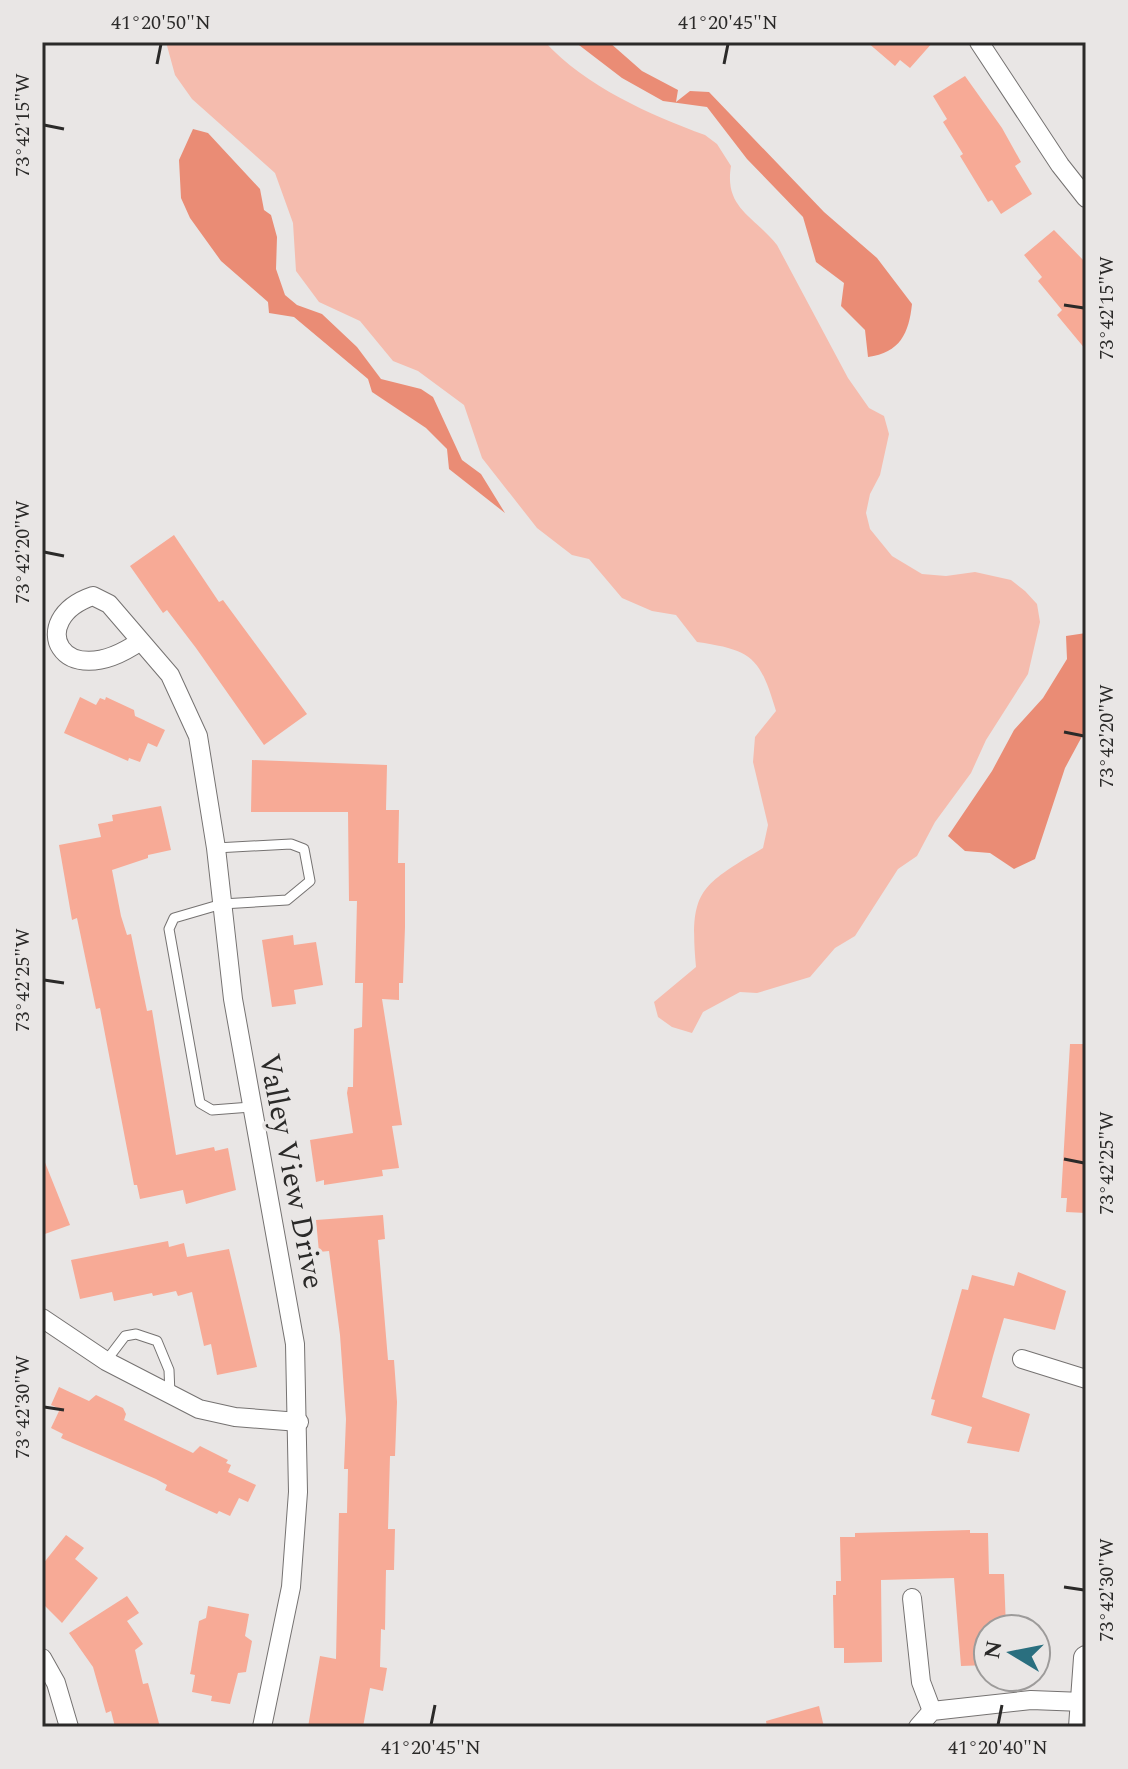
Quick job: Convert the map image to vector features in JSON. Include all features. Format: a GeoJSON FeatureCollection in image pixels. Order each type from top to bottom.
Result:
{"type":"FeatureCollection","features":[{"type":"Feature","properties":{"kind":"street"},"geometry":{"type":"LineString","coordinates":[[979,42],[1060,165],[1086,198]]}},
{"type":"Feature","properties":{"kind":"street","name":"Valley View Drive"},"geometry":{"type":"LineString","coordinates":[[139,642],[116,658],[97,663],[79,661],[66,654],[58,642],[59,618],[73,603],[93,596],[109,604],[170,675],[198,736],[251,1107],[295,1344],[299,1422],[298,1492],[291,1587],[262,1727]]}},
{"type":"Feature","properties":{"kind":"street"},"geometry":{"type":"LineString","coordinates":[[42,1318],[106,1361],[199,1409],[235,1417],[299,1422]]}},
{"type":"Feature","properties":{"kind":"street"},"geometry":{"type":"LineString","coordinates":[[1022,1359],[1086,1379]]}},
{"type":"Feature","properties":{"kind":"street"},"geometry":{"type":"LineString","coordinates":[[912,1598],[921,1682],[932,1711]]}},
{"type":"Feature","properties":{"kind":"street"},"geometry":{"type":"LineString","coordinates":[[42,1658],[56,1683],[69,1727]]}},
{"type":"Feature","properties":{"kind":"street"},"geometry":{"type":"LineString","coordinates":[[1081,1727],[1086,1658]]}},
{"type":"Feature","properties":{"kind":"street"},"geometry":{"type":"LineString","coordinates":[[918,1727],[932,1711],[1031,1700],[1083,1702]]}},
{"type":"Feature","properties":{"kind":"lane"},"geometry":{"type":"LineString","coordinates":[[216,848],[291,844],[304,849],[309,862],[310,881],[287,900],[222,904],[174,918],[169,929],[200,1103],[212,1110],[251,1107]]}},
{"type":"Feature","properties":{"kind":"lane"},"geometry":{"type":"LineString","coordinates":[[106,1361],[125,1336],[136,1334],[157,1341],[169,1370],[170,1394]]}},
{"type":"Feature","properties":{"kind":"shaded area"},"geometry":{"type":"Polygon","coordinates":[[[166,42],[545,42],[579,72],[619,98],[705,135],[717,144],[731,166],[730,180],[736,202],[777,245],[848,378],[869,408],[884,416],[889,434],[880,475],[870,494],[866,513],[870,529],[892,556],[922,574],[946,576],[975,572],[1011,580],[1037,604],[1040,622],[1028,674],[986,740],[971,773],[935,822],[917,856],[898,869],[855,936],[835,948],[810,977],[757,993],[740,992],[703,1012],[692,1033],[672,1027],[658,1017],[654,1002],[696,967],[695,921],[703,893],[725,872],[763,848],[768,825],[753,762],[755,737],[776,711],[765,679],[751,659],[742,653],[697,642],[676,615],[652,611],[622,598],[589,559],[572,555],[537,528],[482,458],[464,405],[418,371],[393,361],[360,321],[319,302],[296,271],[293,223],[275,173],[192,99],[175,75],[166,42]]]}},
{"type":"Feature","properties":{"kind":"shaded area"},"geometry":{"type":"Polygon","coordinates":[[[575,42],[609,42],[642,71],[678,90],[676,102],[690,91],[709,92],[824,212],[877,258],[912,304],[901,340],[888,351],[868,357],[865,330],[841,306],[844,283],[816,262],[803,217],[747,159],[707,107],[663,101],[622,78],[575,42]]]}},
{"type":"Feature","properties":{"kind":"shaded area"},"geometry":{"type":"Polygon","coordinates":[[[193,129],[208,133],[260,189],[264,210],[271,215],[277,237],[276,269],[285,295],[297,305],[322,314],[357,347],[381,379],[421,389],[433,397],[462,460],[481,474],[505,513],[449,469],[447,449],[426,428],[372,392],[368,379],[294,317],[269,313],[268,302],[221,261],[190,218],[181,198],[179,160],[193,129]]]}},
{"type":"Feature","properties":{"kind":"shaded area"},"geometry":{"type":"Polygon","coordinates":[[[1086,633],[1086,729],[1065,768],[1035,859],[1014,869],[990,853],[965,851],[948,836],[992,771],[1014,730],[1043,698],[1067,659],[1066,636],[1086,633]]]}},
{"type":"Feature","properties":{"kind":"building"},"geometry":{"type":"Polygon","coordinates":[[[867,42],[933,42],[910,68],[900,60],[895,66],[867,42]]]}},
{"type":"Feature","properties":{"kind":"building"},"geometry":{"type":"Polygon","coordinates":[[[965,76],[1002,128],[1021,162],[1015,166],[1032,194],[1001,214],[992,200],[988,202],[960,156],[963,154],[943,122],[947,119],[933,96],[965,76]]]}},
{"type":"Feature","properties":{"kind":"building"},"geometry":{"type":"Polygon","coordinates":[[[1054,230],[1086,263],[1086,350],[1057,315],[1062,310],[1038,281],[1042,277],[1024,255],[1054,230]]]}},
{"type":"Feature","properties":{"kind":"building"},"geometry":{"type":"Polygon","coordinates":[[[174,535],[219,602],[223,600],[307,714],[264,745],[196,648],[167,610],[163,613],[130,566],[174,535]]]}},
{"type":"Feature","properties":{"kind":"building"},"geometry":{"type":"Polygon","coordinates":[[[80,697],[96,705],[100,698],[105,700],[106,697],[134,710],[135,716],[165,730],[157,747],[148,743],[140,762],[129,758],[128,761],[64,733],[80,697]]]}},
{"type":"Feature","properties":{"kind":"building"},"geometry":{"type":"Polygon","coordinates":[[[252,760],[387,765],[386,810],[399,810],[398,863],[405,863],[405,927],[403,983],[399,983],[399,1000],[382,999],[402,1125],[392,1126],[399,1168],[382,1170],[383,1176],[324,1185],[324,1180],[316,1182],[310,1140],[353,1133],[347,1093],[348,1087],[353,1087],[354,1029],[362,1027],[363,983],[355,983],[357,901],[349,901],[348,812],[251,812],[252,760]]]}},
{"type":"Feature","properties":{"kind":"building"},"geometry":{"type":"Polygon","coordinates":[[[161,806],[171,850],[148,855],[148,858],[112,870],[121,916],[127,935],[131,934],[147,1011],[152,1010],[176,1155],[214,1147],[215,1151],[228,1148],[236,1190],[186,1204],[183,1190],[140,1199],[137,1185],[134,1185],[100,1008],[96,1009],[77,918],[72,920],[59,845],[101,837],[98,824],[113,821],[112,815],[161,806]]]}},
{"type":"Feature","properties":{"kind":"building"},"geometry":{"type":"Polygon","coordinates":[[[293,935],[294,945],[316,942],[323,985],[294,990],[296,1004],[272,1007],[262,940],[293,935]]]}},
{"type":"Feature","properties":{"kind":"building"},"geometry":{"type":"Polygon","coordinates":[[[1070,1044],[1086,1044],[1086,1213],[1066,1212],[1067,1198],[1061,1198],[1070,1044]]]}},
{"type":"Feature","properties":{"kind":"building"},"geometry":{"type":"Polygon","coordinates":[[[42,1155],[70,1225],[42,1235],[42,1155]]]}},
{"type":"Feature","properties":{"kind":"building"},"geometry":{"type":"Polygon","coordinates":[[[383,1215],[385,1239],[378,1240],[388,1360],[394,1360],[397,1402],[395,1456],[390,1456],[388,1529],[395,1529],[394,1570],[386,1570],[385,1630],[381,1629],[380,1667],[387,1668],[383,1691],[370,1688],[363,1727],[308,1727],[320,1656],[336,1659],[339,1513],[347,1513],[348,1469],[344,1469],[346,1419],[340,1335],[329,1251],[319,1252],[316,1220],[383,1215]]]}},
{"type":"Feature","properties":{"kind":"building"},"geometry":{"type":"Polygon","coordinates":[[[168,1241],[169,1247],[184,1243],[187,1257],[229,1249],[257,1367],[217,1375],[211,1344],[204,1346],[192,1292],[178,1296],[176,1291],[153,1296],[152,1293],[114,1301],[112,1292],[80,1299],[71,1260],[168,1241]]]}},
{"type":"Feature","properties":{"kind":"building"},"geometry":{"type":"Polygon","coordinates":[[[1018,1272],[1066,1291],[1055,1330],[1004,1318],[982,1397],[1030,1414],[1019,1452],[967,1443],[972,1427],[931,1415],[935,1400],[931,1399],[962,1289],[968,1290],[972,1275],[1014,1286],[1018,1272]]]}},
{"type":"Feature","properties":{"kind":"building"},"geometry":{"type":"Polygon","coordinates":[[[59,1387],[89,1401],[96,1395],[123,1408],[126,1414],[124,1420],[193,1453],[200,1446],[228,1460],[226,1463],[231,1465],[228,1472],[256,1485],[248,1502],[239,1498],[230,1516],[219,1511],[217,1514],[165,1490],[167,1485],[156,1479],[61,1438],[63,1434],[51,1428],[60,1409],[51,1405],[59,1387]]]}},
{"type":"Feature","properties":{"kind":"building"},"geometry":{"type":"Polygon","coordinates":[[[970,1530],[970,1533],[988,1533],[989,1574],[1004,1574],[1005,1613],[972,1613],[972,1666],[961,1666],[954,1578],[881,1580],[882,1662],[844,1663],[844,1648],[834,1648],[833,1595],[836,1595],[836,1581],[841,1581],[840,1537],[855,1537],[855,1533],[970,1530]]]}},
{"type":"Feature","properties":{"kind":"building"},"geometry":{"type":"Polygon","coordinates":[[[66,1535],[84,1548],[75,1559],[98,1578],[62,1623],[42,1603],[42,1565],[66,1535]]]}},
{"type":"Feature","properties":{"kind":"building"},"geometry":{"type":"Polygon","coordinates":[[[127,1596],[139,1613],[127,1621],[143,1644],[135,1650],[143,1684],[148,1683],[160,1727],[115,1727],[111,1711],[106,1713],[93,1667],[69,1633],[127,1596]]]}},
{"type":"Feature","properties":{"kind":"building"},"geometry":{"type":"Polygon","coordinates":[[[208,1606],[249,1614],[245,1636],[252,1641],[246,1672],[238,1673],[230,1704],[211,1701],[212,1696],[192,1692],[195,1675],[190,1674],[199,1621],[206,1618],[208,1606]]]}},
{"type":"Feature","properties":{"kind":"building"},"geometry":{"type":"Polygon","coordinates":[[[819,1706],[824,1727],[767,1727],[766,1721],[819,1706]]]}}]}
